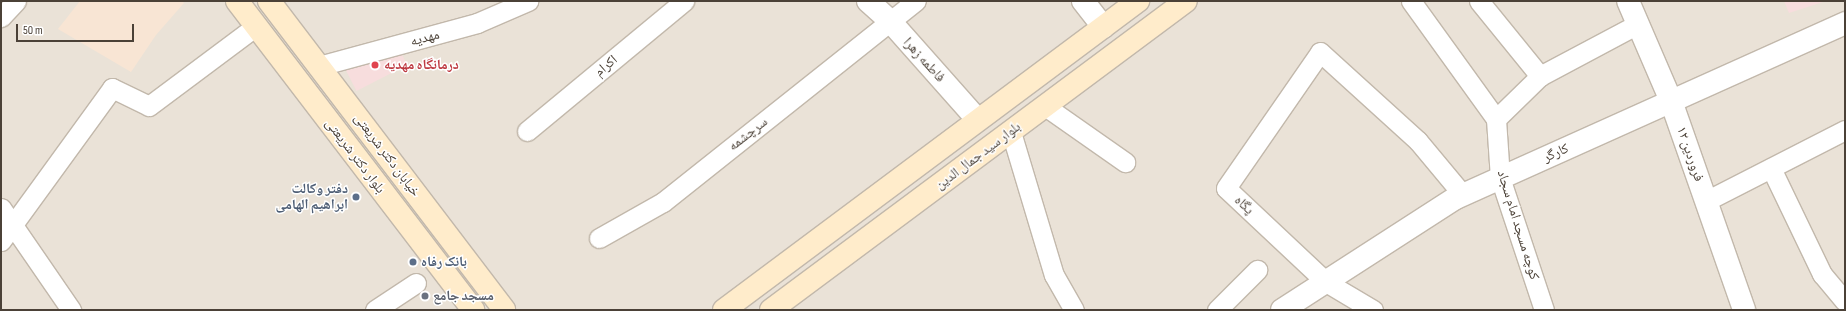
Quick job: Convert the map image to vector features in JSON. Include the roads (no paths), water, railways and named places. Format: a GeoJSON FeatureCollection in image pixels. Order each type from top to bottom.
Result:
{"type":"FeatureCollection","features":[{"type":"Feature","properties":{"kind":"main road","name":"بلوار دکتر شریعتی"},"geometry":{"type":"LineString","coordinates":[[237,1],[473,310]]}},
{"type":"Feature","properties":{"kind":"main road","name":"خیابان دکتر شریعتی"},"geometry":{"type":"LineString","coordinates":[[270,1],[504,310]]}},
{"type":"Feature","properties":{"kind":"main road","name":"بلوار سید جمال الدین"},"geometry":{"type":"LineString","coordinates":[[724,310],[1138,1]]}},
{"type":"Feature","properties":{"kind":"main road","name":"بلوار سید جمال الدین"},"geometry":{"type":"LineString","coordinates":[[771,310],[1186,1]]}},
{"type":"Feature","properties":{"kind":"street"},"geometry":{"type":"LineString","coordinates":[[1,17],[16,1]]}},
{"type":"Feature","properties":{"kind":"street","name":"مهدیه"},"geometry":{"type":"LineString","coordinates":[[319,66],[477,23],[528,1]]}},
{"type":"Feature","properties":{"kind":"street","name":"اکرام"},"geometry":{"type":"LineString","coordinates":[[527,131],[684,1]]}},
{"type":"Feature","properties":{"kind":"street","name":"فاطمه زهرا"},"geometry":{"type":"LineString","coordinates":[[868,1],[890,21],[978,120]]}},
{"type":"Feature","properties":{"kind":"street","name":"سرچشمه"},"geometry":{"type":"LineString","coordinates":[[599,238],[663,202],[916,1]]}},
{"type":"Feature","properties":{"kind":"street"},"geometry":{"type":"LineString","coordinates":[[1083,1],[1103,27]]}},
{"type":"Feature","properties":{"kind":"street"},"geometry":{"type":"LineString","coordinates":[[1411,1],[1496,119],[1540,76],[1638,24]]}},
{"type":"Feature","properties":{"kind":"street"},"geometry":{"type":"LineString","coordinates":[[1479,1],[1540,76]]}},
{"type":"Feature","properties":{"kind":"street","name":"۱۲ فروردین"},"geometry":{"type":"LineString","coordinates":[[1628,1],[1671,101],[1744,310]]}},
{"type":"Feature","properties":{"kind":"street","name":"کارگر"},"geometry":{"type":"LineString","coordinates":[[1282,310],[1462,195],[1845,23]]}},
{"type":"Feature","properties":{"kind":"street"},"geometry":{"type":"LineString","coordinates":[[1,241],[112,88],[148,106],[256,26]]}},
{"type":"Feature","properties":{"kind":"street","name":"پگاه"},"geometry":{"type":"LineString","coordinates":[[1373,310],[1326,282],[1226,188],[1320,52],[1418,140],[1462,195]]}},
{"type":"Feature","properties":{"kind":"street"},"geometry":{"type":"LineString","coordinates":[[1045,106],[1125,162]]}},
{"type":"Feature","properties":{"kind":"street","name":"کوچه مسجد امام سجاد"},"geometry":{"type":"LineString","coordinates":[[1496,119],[1500,178],[1544,310]]}},
{"type":"Feature","properties":{"kind":"street"},"geometry":{"type":"LineString","coordinates":[[1706,202],[1845,130]]}},
{"type":"Feature","properties":{"kind":"street"},"geometry":{"type":"LineString","coordinates":[[1011,132],[1054,274],[1074,310]]}},
{"type":"Feature","properties":{"kind":"street"},"geometry":{"type":"LineString","coordinates":[[1771,168],[1822,274],[1845,301]]}},
{"type":"Feature","properties":{"kind":"street"},"geometry":{"type":"LineString","coordinates":[[1,208],[71,310]]}},
{"type":"Feature","properties":{"kind":"street"},"geometry":{"type":"LineString","coordinates":[[1217,310],[1257,270]]}},
{"type":"Feature","properties":{"kind":"street"},"geometry":{"type":"LineString","coordinates":[[375,310],[416,284]]}},
{"type":"Feature","properties":{"kind":"place","name":"درمانگاه مهدیه"},"geometry":{"type":"Point","coordinates":[375,65]}},
{"type":"Feature","properties":{"kind":"place","name":"دفتر وکالت ابراهیم الهامی"},"geometry":{"type":"Point","coordinates":[356,197]}},
{"type":"Feature","properties":{"kind":"place","name":"بانک رفاه"},"geometry":{"type":"Point","coordinates":[413,262]}},
{"type":"Feature","properties":{"kind":"place","name":"مسجد جامع"},"geometry":{"type":"Point","coordinates":[425,296]}}]}
